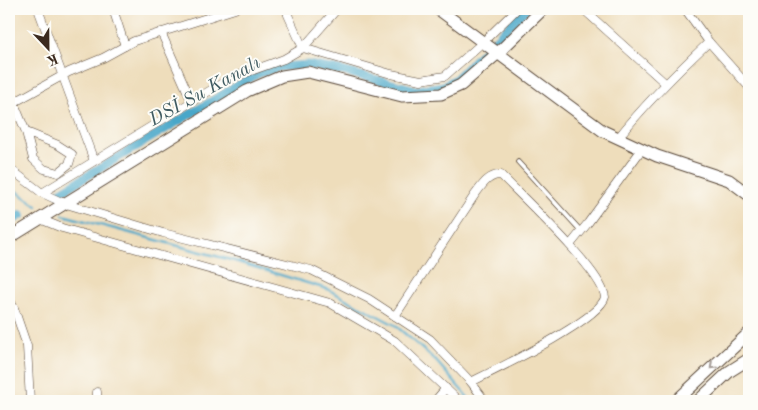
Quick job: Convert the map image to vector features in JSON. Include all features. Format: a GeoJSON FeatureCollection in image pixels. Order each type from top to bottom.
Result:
{"type":"FeatureCollection","features":[{"type":"Feature","properties":{"kind":"street"},"geometry":{"type":"LineString","coordinates":[[38,9],[94,161]]}},
{"type":"Feature","properties":{"kind":"street"},"geometry":{"type":"LineString","coordinates":[[113,9],[125,46]]}},
{"type":"Feature","properties":{"kind":"street"},"geometry":{"type":"LineString","coordinates":[[11,106],[63,75],[103,58],[134,41],[235,9]]}},
{"type":"Feature","properties":{"kind":"street"},"geometry":{"type":"LineString","coordinates":[[287,9],[303,48],[391,74],[421,80],[445,76],[517,9]]}},
{"type":"Feature","properties":{"kind":"street"},"geometry":{"type":"LineString","coordinates":[[42,193],[229,79],[284,59],[303,48],[337,9]]}},
{"type":"Feature","properties":{"kind":"street"},"geometry":{"type":"LineString","coordinates":[[438,9],[603,131],[657,156],[730,180],[749,195]]}},
{"type":"Feature","properties":{"kind":"street"},"geometry":{"type":"LineString","coordinates":[[9,238],[247,91],[282,76],[308,72],[402,96],[441,94],[461,85],[498,53],[543,9]]}},
{"type":"Feature","properties":{"kind":"street"},"geometry":{"type":"LineString","coordinates":[[583,9],[665,84]]}},
{"type":"Feature","properties":{"kind":"street"},"geometry":{"type":"LineString","coordinates":[[685,9],[709,42],[749,87]]}},
{"type":"Feature","properties":{"kind":"street"},"geometry":{"type":"LineString","coordinates":[[161,32],[192,102]]}},
{"type":"Feature","properties":{"kind":"street"},"geometry":{"type":"LineString","coordinates":[[618,138],[665,84],[709,42]]}},
{"type":"Feature","properties":{"kind":"street"},"geometry":{"type":"LineString","coordinates":[[9,91],[11,106],[26,132],[33,159],[44,169],[58,173],[69,164],[72,154],[58,144],[26,132]]}},
{"type":"Feature","properties":{"kind":"street"},"geometry":{"type":"LineString","coordinates":[[570,244],[642,149]]}},
{"type":"Feature","properties":{"kind":"street"},"geometry":{"type":"LineString","coordinates":[[9,168],[42,193],[66,204],[163,233],[311,270],[369,299],[430,339],[486,401]]}},
{"type":"Feature","properties":{"kind":"street"},"geometry":{"type":"LineString","coordinates":[[395,316],[474,196],[492,176],[501,175],[570,244],[601,284],[605,297],[602,304],[587,317],[549,342],[470,382]]}},
{"type":"Feature","properties":{"kind":"street"},"geometry":{"type":"LineString","coordinates":[[40,219],[62,228],[330,303],[395,341],[459,401]]}},
{"type":"Feature","properties":{"kind":"street"},"geometry":{"type":"LineString","coordinates":[[9,299],[27,346],[30,401]]}},
{"type":"Feature","properties":{"kind":"street"},"geometry":{"type":"LineString","coordinates":[[676,401],[749,334]]}},
{"type":"Feature","properties":{"kind":"street"},"geometry":{"type":"LineString","coordinates":[[698,401],[730,372],[749,359]]}},
{"type":"Feature","properties":{"kind":"street"},"geometry":{"type":"LineString","coordinates":[[435,401],[446,388]]}},
{"type":"Feature","properties":{"kind":"street"},"geometry":{"type":"LineString","coordinates":[[97,392],[97,401]]}},
{"type":"Feature","properties":{"kind":"lane"},"geometry":{"type":"LineString","coordinates":[[518,162],[581,231]]}},
{"type":"Feature","properties":{"kind":"waterway","name":"DSİ Su Kanalı"},"geometry":{"type":"LineString","coordinates":[[59,193],[257,74],[280,67],[308,65],[342,71],[417,90],[443,86],[456,79],[526,9]]}},
{"type":"Feature","properties":{"kind":"waterway"},"geometry":{"type":"LineString","coordinates":[[9,186],[37,206]]}},
{"type":"Feature","properties":{"kind":"waterway","name":"DSİ Su Kanalı"},"geometry":{"type":"LineString","coordinates":[[9,222],[21,215]]}},
{"type":"Feature","properties":{"kind":"waterway"},"geometry":{"type":"LineString","coordinates":[[63,215],[231,260],[327,289],[395,325],[436,361],[471,401]]}}]}
